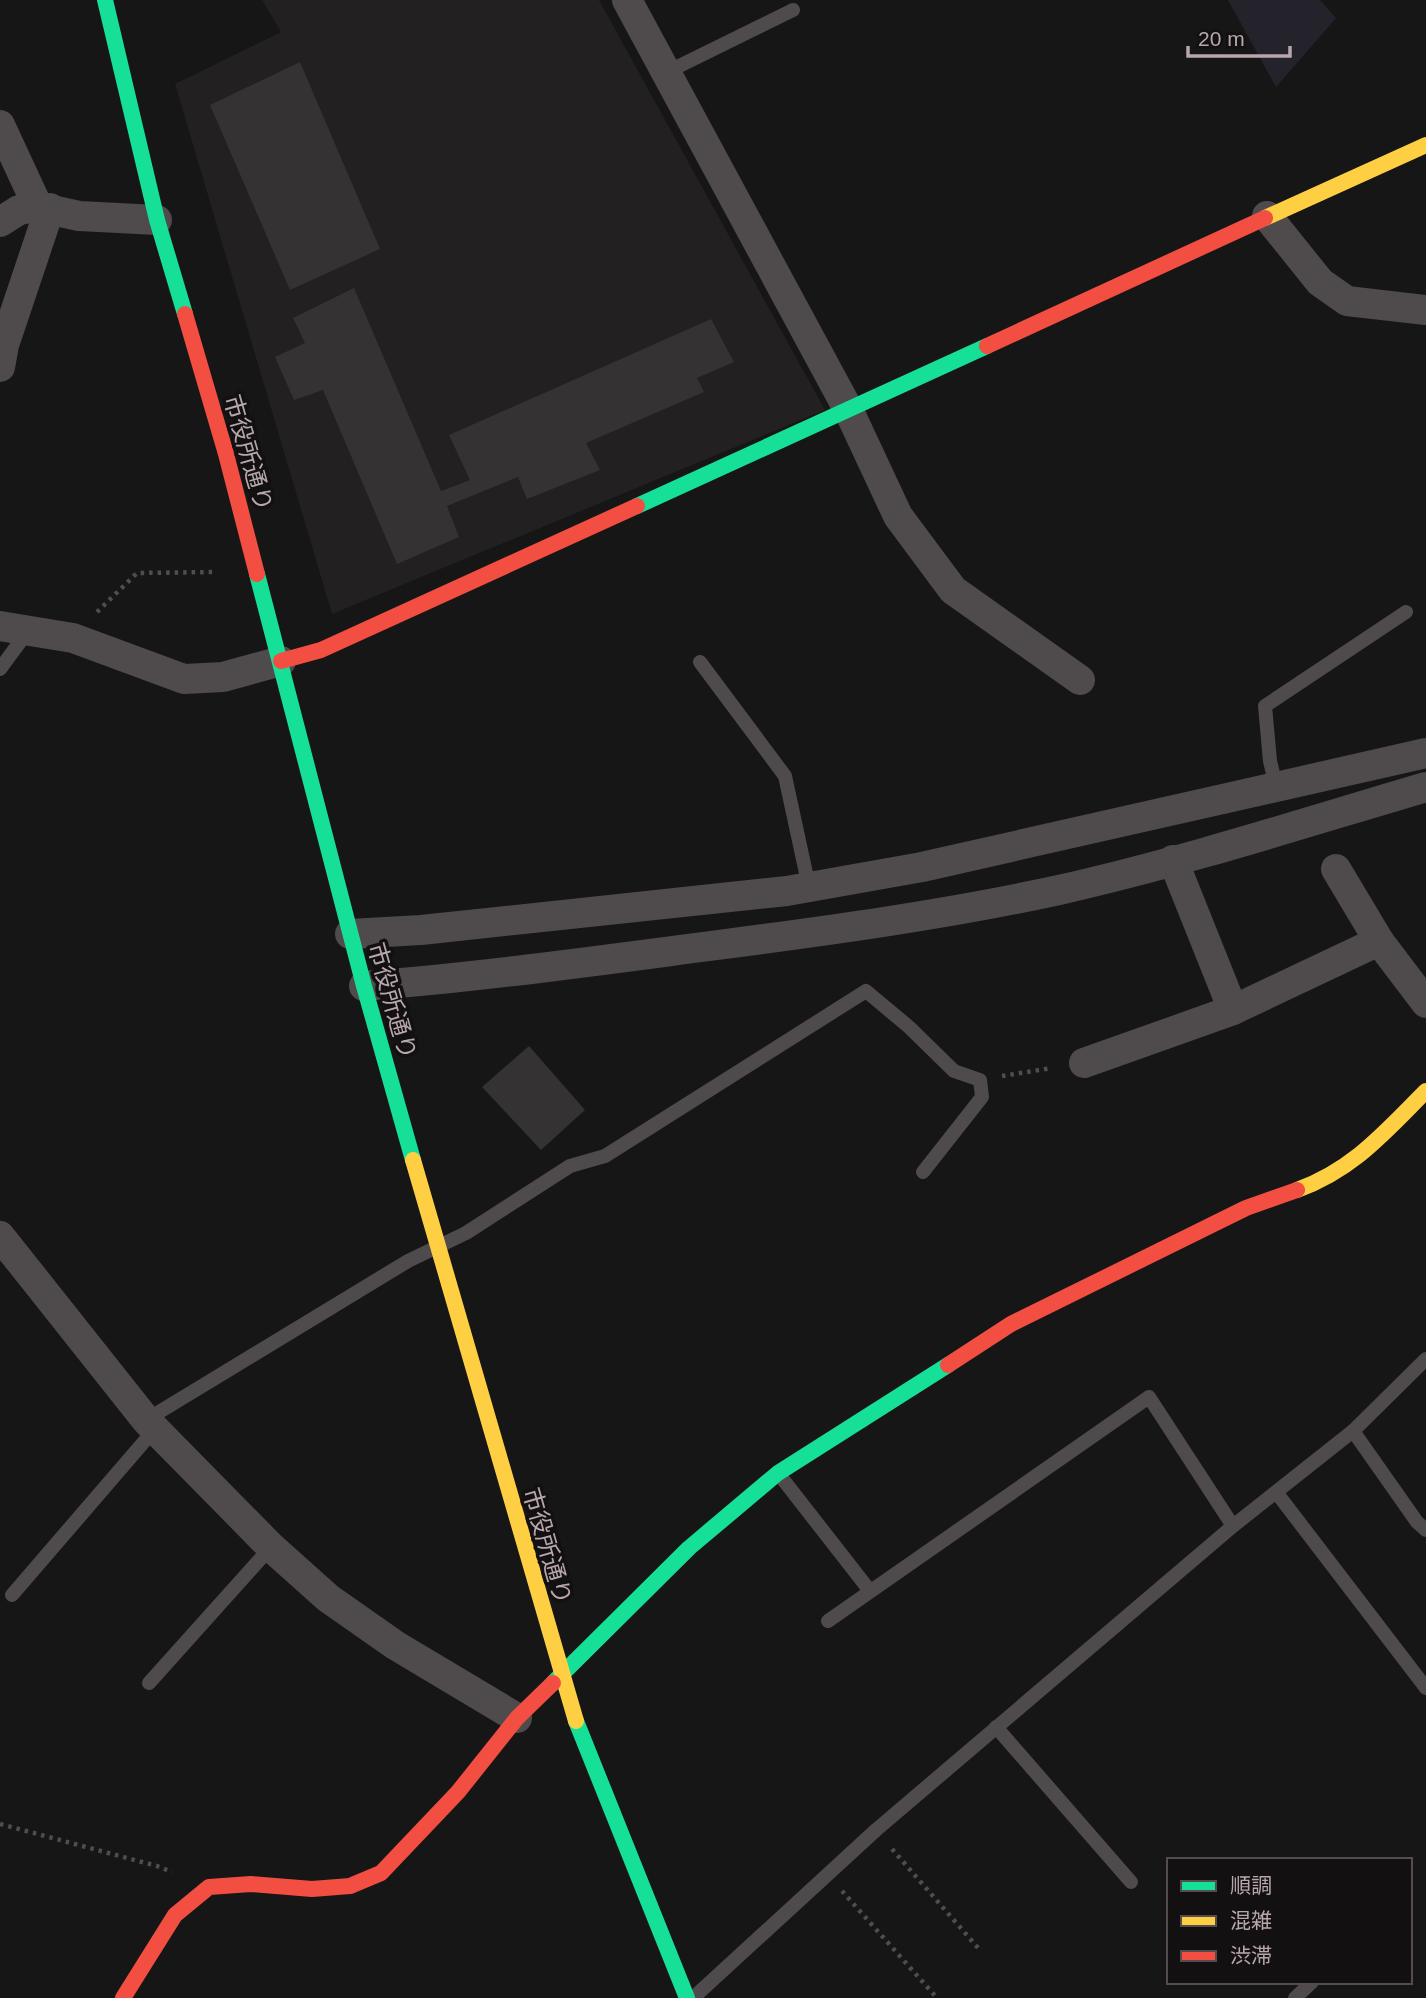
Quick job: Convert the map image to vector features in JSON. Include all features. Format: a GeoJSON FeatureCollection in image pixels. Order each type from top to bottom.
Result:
{"type":"FeatureCollection","features":[{"type":"Feature","properties":{"kind":"street","name":"市役所通り"},"geometry":{"type":"LineString","coordinates":[[105,0],[157,220],[226,454],[364,986],[562,1676],[577,1726],[687,1998]]}},
{"type":"Feature","properties":{"kind":"street"},"geometry":{"type":"LineString","coordinates":[[627,0],[848,409],[898,516],[953,590],[1080,680]]}},
{"type":"Feature","properties":{"kind":"street"},"geometry":{"type":"LineString","coordinates":[[0,125],[44,207],[0,367]]}},
{"type":"Feature","properties":{"kind":"street"},"geometry":{"type":"LineString","coordinates":[[14,628],[72,638],[184,679],[223,677],[321,650],[1426,145]]}},
{"type":"Feature","properties":{"kind":"street"},"geometry":{"type":"LineString","coordinates":[[0,222],[19,210],[44,207],[79,216],[157,220]]}},
{"type":"Feature","properties":{"kind":"street"},"geometry":{"type":"LineString","coordinates":[[1268,216],[1320,282],[1346,301],[1426,310]]}},
{"type":"Feature","properties":{"kind":"street"},"geometry":{"type":"LineString","coordinates":[[350,934],[421,930],[809,887],[922,867],[1426,753]]}},
{"type":"Feature","properties":{"kind":"street"},"geometry":{"type":"LineString","coordinates":[[364,986],[543,968],[794,935],[963,908],[1059,890],[1426,788]]}},
{"type":"Feature","properties":{"kind":"street"},"geometry":{"type":"LineString","coordinates":[[1173,860],[1233,1010]]}},
{"type":"Feature","properties":{"kind":"street"},"geometry":{"type":"LineString","coordinates":[[1336,869],[1379,941],[1426,1003]]}},
{"type":"Feature","properties":{"kind":"street"},"geometry":{"type":"LineString","coordinates":[[1084,1063],[1233,1010],[1379,941]]}},
{"type":"Feature","properties":{"kind":"street"},"geometry":{"type":"LineString","coordinates":[[123,1998],[175,1915],[209,1887],[251,1884],[312,1889],[350,1886],[381,1873],[458,1792],[517,1718],[689,1548],[778,1473],[1011,1324],[1247,1208],[1319,1182],[1359,1157],[1426,1090]]}},
{"type":"Feature","properties":{"kind":"street"},"geometry":{"type":"LineString","coordinates":[[0,1236],[150,1424],[271,1547],[328,1598],[395,1645],[517,1718]]}},
{"type":"Feature","properties":{"kind":"lane"},"geometry":{"type":"LineString","coordinates":[[667,72],[793,10]]}},
{"type":"Feature","properties":{"kind":"lane"},"geometry":{"type":"LineString","coordinates":[[1276,786],[1270,761],[1265,706],[1406,612]]}},
{"type":"Feature","properties":{"kind":"lane"},"geometry":{"type":"LineString","coordinates":[[0,669],[14,628]]}},
{"type":"Feature","properties":{"kind":"lane"},"geometry":{"type":"LineString","coordinates":[[700,662],[785,776],[809,887]]}},
{"type":"Feature","properties":{"kind":"lane"},"geometry":{"type":"LineString","coordinates":[[12,1595],[150,1424],[408,1261],[466,1233],[570,1166],[605,1156],[866,991],[909,1027],[954,1071],[980,1080],[982,1097],[923,1172]]}},
{"type":"Feature","properties":{"kind":"lane"},"geometry":{"type":"LineString","coordinates":[[693,1998],[876,1830],[1233,1526],[1353,1431],[1426,1359]]}},
{"type":"Feature","properties":{"kind":"lane"},"geometry":{"type":"LineString","coordinates":[[828,1621],[1149,1396],[1233,1526]]}},
{"type":"Feature","properties":{"kind":"lane"},"geometry":{"type":"LineString","coordinates":[[1353,1431],[1417,1522],[1426,1530]]}},
{"type":"Feature","properties":{"kind":"lane"},"geometry":{"type":"LineString","coordinates":[[778,1473],[870,1591]]}},
{"type":"Feature","properties":{"kind":"lane"},"geometry":{"type":"LineString","coordinates":[[1276,1492],[1426,1688]]}},
{"type":"Feature","properties":{"kind":"lane"},"geometry":{"type":"LineString","coordinates":[[149,1683],[271,1547]]}},
{"type":"Feature","properties":{"kind":"lane"},"geometry":{"type":"LineString","coordinates":[[996,1727],[1131,1882]]}},
{"type":"Feature","properties":{"kind":"lane"},"geometry":{"type":"LineString","coordinates":[[1295,1998],[1310,1984]]}},
{"type":"Feature","properties":{"kind":"path"},"geometry":{"type":"LineString","coordinates":[[72,638],[137,573],[216,572]]}},
{"type":"Feature","properties":{"kind":"path"},"geometry":{"type":"LineString","coordinates":[[980,1080],[1084,1063]]}},
{"type":"Feature","properties":{"kind":"path"},"geometry":{"type":"LineString","coordinates":[[0,1824],[157,1866],[209,1887]]}},
{"type":"Feature","properties":{"kind":"path"},"geometry":{"type":"LineString","coordinates":[[876,1830],[979,1949]]}},
{"type":"Feature","properties":{"kind":"path"},"geometry":{"type":"LineString","coordinates":[[827,1874],[937,1998]]}},
{"type":"Feature","properties":{"kind":"shaded area"},"geometry":{"type":"Polygon","coordinates":[[[262,0],[599,0],[825,410],[332,614],[175,84],[281,32],[262,0]]]}},
{"type":"Feature","properties":{"kind":"shaded area"},"geometry":{"type":"Polygon","coordinates":[[[1228,0],[1320,0],[1336,18],[1276,87],[1228,0]]]}},
{"type":"Feature","properties":{"kind":"building"},"geometry":{"type":"Polygon","coordinates":[[[300,62],[380,249],[290,290],[210,105],[300,62]]]}},
{"type":"Feature","properties":{"kind":"building"},"geometry":{"type":"Polygon","coordinates":[[[354,288],[441,491],[470,480],[449,435],[711,319],[734,362],[697,378],[704,392],[586,443],[600,470],[527,499],[518,477],[447,506],[459,537],[397,564],[323,390],[294,400],[275,357],[305,343],[293,318],[354,288]]]}},
{"type":"Feature","properties":{"kind":"building"},"geometry":{"type":"Polygon","coordinates":[[[529,1046],[585,1110],[541,1150],[482,1087],[529,1046]]]}},
{"type":"Feature","properties":{"kind":"traffic: fast"},"geometry":{"type":"LineString","coordinates":[[105,0],[157,220],[185,314]]}},
{"type":"Feature","properties":{"kind":"traffic: fast"},"geometry":{"type":"LineString","coordinates":[[637,506],[987,346]]}},
{"type":"Feature","properties":{"kind":"traffic: fast"},"geometry":{"type":"LineString","coordinates":[[257,574],[364,986],[413,1160]]}},
{"type":"Feature","properties":{"kind":"traffic: fast"},"geometry":{"type":"LineString","coordinates":[[553,1683],[689,1548],[778,1473],[948,1365]]}},
{"type":"Feature","properties":{"kind":"traffic: fast"},"geometry":{"type":"LineString","coordinates":[[576,1721],[687,1998]]}},
{"type":"Feature","properties":{"kind":"traffic: slow"},"geometry":{"type":"LineString","coordinates":[[1265,218],[1426,145]]}},
{"type":"Feature","properties":{"kind":"traffic: slow"},"geometry":{"type":"LineString","coordinates":[[1297,1190],[1317,1182],[1352,1161],[1426,1091]]}},
{"type":"Feature","properties":{"kind":"traffic: slow"},"geometry":{"type":"LineString","coordinates":[[413,1160],[576,1721]]}},
{"type":"Feature","properties":{"kind":"traffic: jam"},"geometry":{"type":"LineString","coordinates":[[987,346],[1265,218]]}},
{"type":"Feature","properties":{"kind":"traffic: jam"},"geometry":{"type":"LineString","coordinates":[[185,314],[226,454],[257,574]]}},
{"type":"Feature","properties":{"kind":"traffic: jam"},"geometry":{"type":"LineString","coordinates":[[281,661],[321,650],[637,506]]}},
{"type":"Feature","properties":{"kind":"traffic: jam"},"geometry":{"type":"LineString","coordinates":[[948,1365],[1011,1324],[1246,1208],[1297,1190]]}},
{"type":"Feature","properties":{"kind":"traffic: jam"},"geometry":{"type":"LineString","coordinates":[[123,1998],[175,1915],[209,1887],[251,1884],[312,1889],[350,1886],[381,1873],[458,1792],[517,1718],[553,1683]]}}]}
